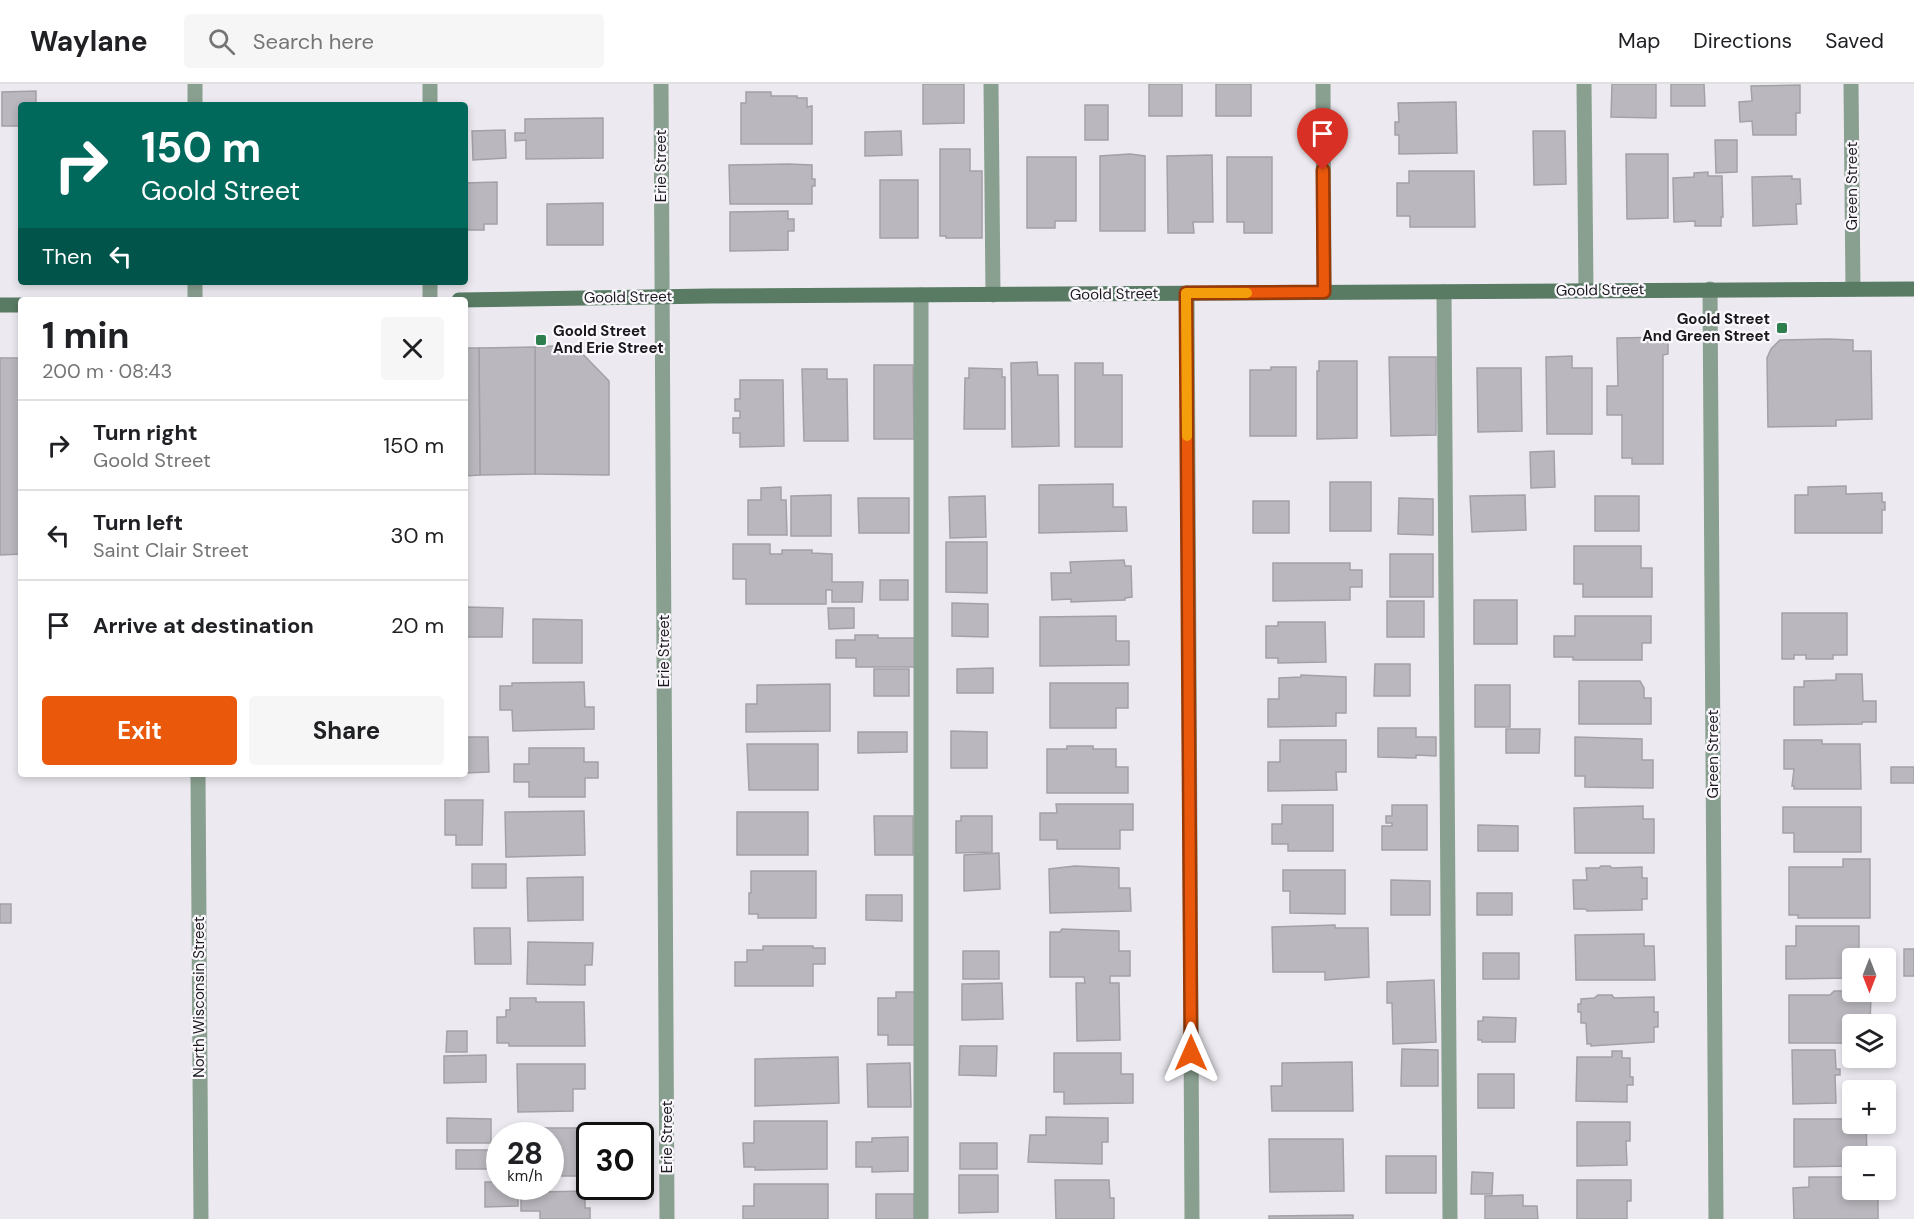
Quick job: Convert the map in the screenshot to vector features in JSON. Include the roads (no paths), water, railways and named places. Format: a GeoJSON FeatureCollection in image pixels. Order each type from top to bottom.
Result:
{"type":"FeatureCollection","features":[{"type":"Feature","properties":{"kind":"street"},"geometry":{"type":"LineString","coordinates":[[195,84],[195,102]]}},
{"type":"Feature","properties":{"kind":"street"},"geometry":{"type":"LineString","coordinates":[[430,84],[430,102]]}},
{"type":"Feature","properties":{"kind":"street","name":"Erie Street"},"geometry":{"type":"LineString","coordinates":[[661,84],[667,1219]]}},
{"type":"Feature","properties":{"kind":"street"},"geometry":{"type":"LineString","coordinates":[[991,84],[993,295]]}},
{"type":"Feature","properties":{"kind":"street"},"geometry":{"type":"LineString","coordinates":[[1323,84],[1324,292]]}},
{"type":"Feature","properties":{"kind":"street"},"geometry":{"type":"LineString","coordinates":[[1584,84],[1586,291]]}},
{"type":"Feature","properties":{"kind":"street","name":"Green Street"},"geometry":{"type":"LineString","coordinates":[[1851,84],[1853,289]]}},
{"type":"Feature","properties":{"kind":"street","name":"Green Street"},"geometry":{"type":"LineString","coordinates":[[1710,289],[1716,1219]]}},
{"type":"Feature","properties":{"kind":"street","name":"Goold Street"},"geometry":{"type":"LineString","coordinates":[[468,300],[1914,289]]}},
{"type":"Feature","properties":{"kind":"street"},"geometry":{"type":"LineString","coordinates":[[1444,292],[1450,1219]]}},
{"type":"Feature","properties":{"kind":"street"},"geometry":{"type":"LineString","coordinates":[[1186,293],[1191,1219]]}},
{"type":"Feature","properties":{"kind":"street"},"geometry":{"type":"LineString","coordinates":[[921,295],[921,1219]]}},
{"type":"Feature","properties":{"kind":"street"},"geometry":{"type":"LineString","coordinates":[[0,306],[18,305]]}},
{"type":"Feature","properties":{"kind":"street","name":"North Wisconsin Street"},"geometry":{"type":"LineString","coordinates":[[198,777],[201,1219]]}},
{"type":"Feature","properties":{"kind":"place","name":"Goold Street And Green Street"},"geometry":{"type":"Point","coordinates":[1782,328]}},
{"type":"Feature","properties":{"kind":"place","name":"Goold Street And Erie Street"},"geometry":{"type":"Point","coordinates":[541,340]}}]}
